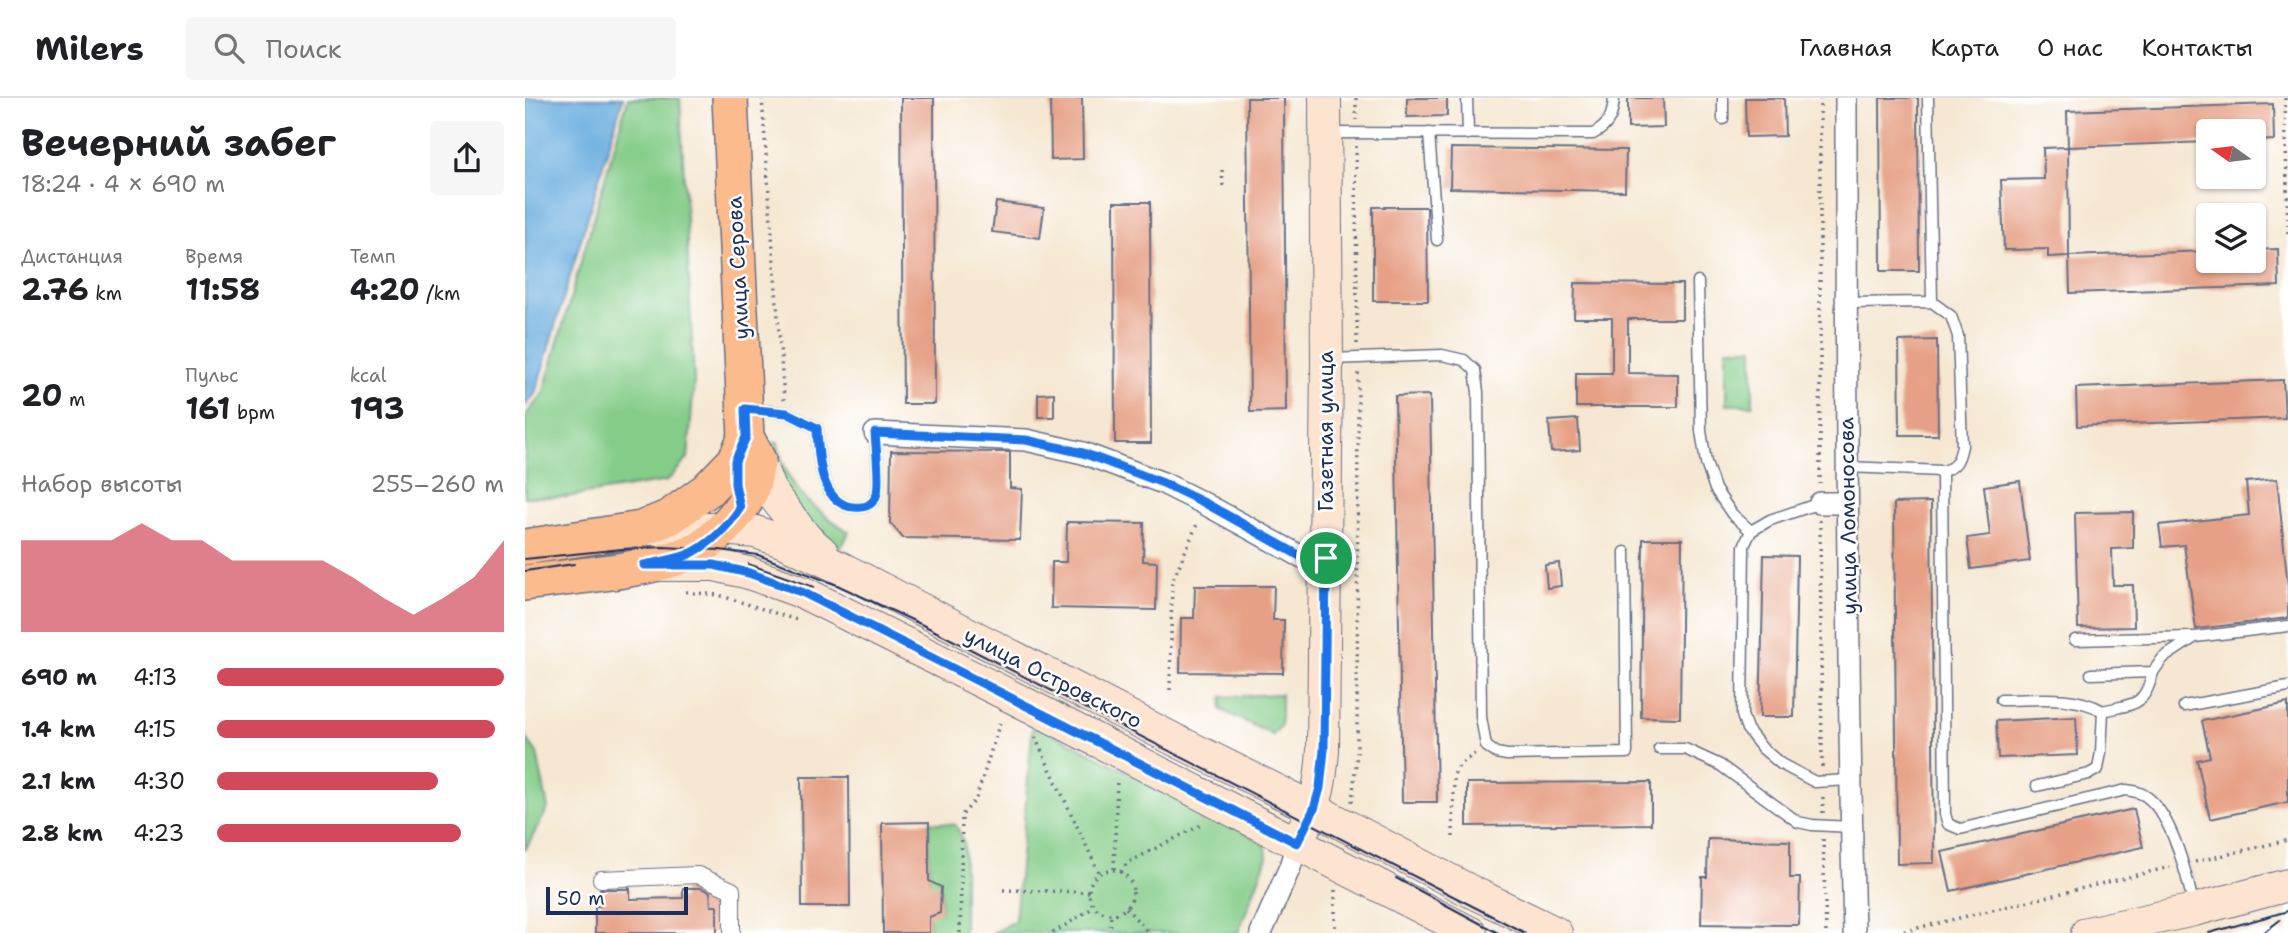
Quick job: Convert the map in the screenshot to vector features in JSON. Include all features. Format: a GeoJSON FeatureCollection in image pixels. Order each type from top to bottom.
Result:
{"type":"FeatureCollection","features":[{"type":"Feature","properties":{"kind":"main road","name":"улица Серова"},"geometry":{"type":"LineString","coordinates":[[644,565],[688,555],[738,523],[750,491],[730,98]]}},
{"type":"Feature","properties":{"kind":"main road","name":"Газетная улица"},"geometry":{"type":"LineString","coordinates":[[1297,843],[1314,809],[1320,788],[1324,750],[1326,558],[1342,359],[1340,133],[1325,98]]}},
{"type":"Feature","properties":{"kind":"main road","name":"улица Серова"},"geometry":{"type":"LineString","coordinates":[[746,442],[770,491],[806,538],[839,567]]}},
{"type":"Feature","properties":{"kind":"main road"},"geometry":{"type":"LineString","coordinates":[[641,529],[670,517],[707,490],[746,442]]}},
{"type":"Feature","properties":{"kind":"main road"},"geometry":{"type":"LineString","coordinates":[[738,523],[804,593]]}},
{"type":"Feature","properties":{"kind":"main road","name":"улица Островского"},"geometry":{"type":"LineString","coordinates":[[525,547],[641,529],[738,523],[839,567],[1314,809],[1462,915]]}},
{"type":"Feature","properties":{"kind":"main road","name":"улица Островского"},"geometry":{"type":"LineString","coordinates":[[525,583],[644,565],[714,565],[749,573],[804,593],[1297,843],[1462,915],[1556,933]]}},
{"type":"Feature","properties":{"kind":"main road"},"geometry":{"type":"LineString","coordinates":[[2087,933],[2194,910],[2288,885]]}},
{"type":"Feature","properties":{"kind":"street","name":"улица Ломоносова"},"geometry":{"type":"LineString","coordinates":[[1846,98],[1846,503],[1850,661],[1849,780],[1854,933]]}},
{"type":"Feature","properties":{"kind":"street"},"geometry":{"type":"LineString","coordinates":[[875,433],[1026,440],[1083,453],[1163,483],[1302,557],[1326,558]]}},
{"type":"Feature","properties":{"kind":"street"},"geometry":{"type":"LineString","coordinates":[[1820,503],[1846,503]]}},
{"type":"Feature","properties":{"kind":"street"},"geometry":{"type":"LineString","coordinates":[[1261,933],[1290,867],[1297,843]]}},
{"type":"Feature","properties":{"kind":"street"},"geometry":{"type":"LineString","coordinates":[[601,879],[698,875],[732,890],[732,933]]}},
{"type":"Feature","properties":{"kind":"lane"},"geometry":{"type":"LineString","coordinates":[[1467,98],[1468,134]]}},
{"type":"Feature","properties":{"kind":"lane"},"geometry":{"type":"LineString","coordinates":[[1340,133],[1593,134],[1609,122],[1614,98]]}},
{"type":"Feature","properties":{"kind":"lane"},"geometry":{"type":"LineString","coordinates":[[1723,98],[1723,119]]}},
{"type":"Feature","properties":{"kind":"lane"},"geometry":{"type":"LineString","coordinates":[[1928,98],[1932,302]]}},
{"type":"Feature","properties":{"kind":"lane"},"geometry":{"type":"LineString","coordinates":[[1429,133],[1437,240]]}},
{"type":"Feature","properties":{"kind":"lane"},"geometry":{"type":"LineString","coordinates":[[1698,282],[1701,431],[1706,463],[1715,488],[1733,514],[1751,531]]}},
{"type":"Feature","properties":{"kind":"lane"},"geometry":{"type":"LineString","coordinates":[[1846,303],[1932,302],[1951,316],[1958,336],[1962,446],[1960,458],[1955,465],[1942,471],[1847,467]]}},
{"type":"Feature","properties":{"kind":"lane"},"geometry":{"type":"LineString","coordinates":[[1342,359],[1442,355],[1464,360],[1475,370],[1478,392],[1481,717],[1486,746],[1496,753],[1627,752],[1625,552]]}},
{"type":"Feature","properties":{"kind":"lane"},"geometry":{"type":"LineString","coordinates":[[746,442],[787,413],[817,428],[819,469],[835,498],[850,506],[864,507],[872,503],[877,494],[875,433]]}},
{"type":"Feature","properties":{"kind":"lane"},"geometry":{"type":"LineString","coordinates":[[1942,471],[1945,814],[1948,824],[1960,829],[2126,790],[2137,792],[2147,797],[2158,810],[2184,864],[2194,910]]}},
{"type":"Feature","properties":{"kind":"lane"},"geometry":{"type":"LineString","coordinates":[[1820,503],[1770,520],[1751,531],[1744,546],[1742,715],[1747,729],[1762,748],[1781,764],[1815,782],[1849,780]]}},
{"type":"Feature","properties":{"kind":"lane"},"geometry":{"type":"LineString","coordinates":[[2075,640],[2195,637],[2288,626]]}},
{"type":"Feature","properties":{"kind":"lane"},"geometry":{"type":"LineString","coordinates":[[2001,700],[2070,700],[2102,711],[2137,702],[2148,690],[2153,672],[2163,658],[2195,637]]}},
{"type":"Feature","properties":{"kind":"lane"},"geometry":{"type":"LineString","coordinates":[[2091,674],[2153,672]]}},
{"type":"Feature","properties":{"kind":"lane"},"geometry":{"type":"LineString","coordinates":[[2184,706],[2288,687]]}},
{"type":"Feature","properties":{"kind":"lane"},"geometry":{"type":"LineString","coordinates":[[2037,786],[2089,774],[2098,769],[2102,711]]}},
{"type":"Feature","properties":{"kind":"lane"},"geometry":{"type":"LineString","coordinates":[[1659,749],[1685,749],[1720,765],[1798,822],[1851,827]]}},
{"type":"Feature","properties":{"kind":"path"},"geometry":{"type":"LineString","coordinates":[[762,98],[787,413]]}},
{"type":"Feature","properties":{"kind":"path"},"geometry":{"type":"LineString","coordinates":[[1354,793],[1357,753],[1342,359],[1340,133],[1356,98]]}},
{"type":"Feature","properties":{"kind":"path"},"geometry":{"type":"LineString","coordinates":[[2285,98],[2288,234]]}},
{"type":"Feature","properties":{"kind":"path"},"geometry":{"type":"LineString","coordinates":[[1222,170],[1223,187]]}},
{"type":"Feature","properties":{"kind":"path"},"geometry":{"type":"LineString","coordinates":[[1170,690],[1172,582],[1205,503]]}},
{"type":"Feature","properties":{"kind":"path"},"geometry":{"type":"LineString","coordinates":[[680,591],[719,595],[808,624]]}},
{"type":"Feature","properties":{"kind":"path"},"geometry":{"type":"LineString","coordinates":[[960,933],[963,815],[976,799],[1003,714]]}},
{"type":"Feature","properties":{"kind":"path"},"geometry":{"type":"LineString","coordinates":[[1035,737],[1099,873]]}},
{"type":"Feature","properties":{"kind":"path"},"geometry":{"type":"LineString","coordinates":[[1453,837],[1454,775],[1460,764],[1486,746]]}},
{"type":"Feature","properties":{"kind":"path"},"geometry":{"type":"LineString","coordinates":[[1114,869],[1117,778]]}},
{"type":"Feature","properties":{"kind":"path"},"geometry":{"type":"LineString","coordinates":[[1121,872],[1127,863],[1205,823]]}},
{"type":"Feature","properties":{"kind":"path"},"geometry":{"type":"LineString","coordinates":[[1896,933],[2288,840]]}},
{"type":"Feature","properties":{"kind":"path"},"geometry":{"type":"LineString","coordinates":[[1114,869],[1129,879],[1133,892],[1132,901],[1126,908],[1111,914],[1094,907],[1089,892],[1091,882],[1099,873],[1114,869]]}},
{"type":"Feature","properties":{"kind":"path"},"geometry":{"type":"LineString","coordinates":[[1003,890],[1089,892]]}},
{"type":"Feature","properties":{"kind":"path"},"geometry":{"type":"LineString","coordinates":[[1335,890],[1335,933]]}},
{"type":"Feature","properties":{"kind":"path"},"geometry":{"type":"LineString","coordinates":[[1053,933],[1094,907]]}},
{"type":"Feature","properties":{"kind":"path"},"geometry":{"type":"LineString","coordinates":[[1126,908],[1149,933]]}},
{"type":"Feature","properties":{"kind":"path"},"geometry":{"type":"LineString","coordinates":[[1110,933],[1111,914]]}},
{"type":"Feature","properties":{"kind":"green space"},"geometry":{"type":"Polygon","coordinates":[[[628,98],[680,98],[694,381],[688,458],[667,481],[566,497],[525,497],[525,416],[543,394],[628,98]]]}},
{"type":"Feature","properties":{"kind":"green space"},"geometry":{"type":"Polygon","coordinates":[[[1727,348],[1753,348],[1753,405],[1727,405],[1727,348]]]}},
{"type":"Feature","properties":{"kind":"green space"},"geometry":{"type":"Polygon","coordinates":[[[778,442],[787,472],[802,495],[849,532],[841,548],[815,528],[795,504],[775,460],[771,444],[778,442]]]}},
{"type":"Feature","properties":{"kind":"green space"},"geometry":{"type":"Polygon","coordinates":[[[1281,694],[1281,725],[1273,735],[1221,710],[1222,697],[1281,694]]]}},
{"type":"Feature","properties":{"kind":"green space"},"geometry":{"type":"Polygon","coordinates":[[[1033,723],[1261,841],[1266,848],[1267,857],[1238,933],[993,933],[1015,921],[1033,723]]]}},
{"type":"Feature","properties":{"kind":"green space"},"geometry":{"type":"Polygon","coordinates":[[[525,736],[537,753],[548,808],[525,850],[525,736]]]}},
{"type":"Feature","properties":{"kind":"green space"},"geometry":{"type":"Polygon","coordinates":[[[929,822],[956,825],[964,843],[964,933],[929,933],[929,910],[934,914],[940,912],[941,889],[929,890],[929,822]]]}},
{"type":"Feature","properties":{"kind":"water"},"geometry":{"type":"Polygon","coordinates":[[[525,98],[623,98],[535,394],[525,406],[525,98]]]}},
{"type":"Feature","properties":{"kind":"building"},"geometry":{"type":"Polygon","coordinates":[[[901,98],[934,98],[935,404],[903,404],[901,98]]]}},
{"type":"Feature","properties":{"kind":"building"},"geometry":{"type":"Polygon","coordinates":[[[1050,98],[1082,98],[1083,159],[1051,160],[1050,98]]]}},
{"type":"Feature","properties":{"kind":"building"},"geometry":{"type":"Polygon","coordinates":[[[1247,98],[1284,98],[1286,411],[1250,412],[1247,98]]]}},
{"type":"Feature","properties":{"kind":"building"},"geometry":{"type":"Polygon","coordinates":[[[1407,98],[1447,98],[1447,116],[1407,117],[1407,98]]]}},
{"type":"Feature","properties":{"kind":"building"},"geometry":{"type":"Polygon","coordinates":[[[1628,98],[1663,98],[1664,127],[1628,128],[1628,98]]]}},
{"type":"Feature","properties":{"kind":"building"},"geometry":{"type":"Polygon","coordinates":[[[1745,98],[1784,98],[1785,136],[1746,137],[1745,98]]]}},
{"type":"Feature","properties":{"kind":"building"},"geometry":{"type":"Polygon","coordinates":[[[1880,98],[1918,98],[1919,271],[1881,271],[1880,98]]]}},
{"type":"Feature","properties":{"kind":"building"},"geometry":{"type":"Polygon","coordinates":[[[2273,104],[2274,140],[2266,140],[2266,119],[2196,119],[2196,142],[2068,147],[2067,111],[2273,104]]]}},
{"type":"Feature","properties":{"kind":"building"},"geometry":{"type":"Polygon","coordinates":[[[2068,147],[2069,256],[2048,257],[2048,249],[2004,250],[2001,180],[2044,179],[2043,148],[2068,147]]]}},
{"type":"Feature","properties":{"kind":"building"},"geometry":{"type":"Polygon","coordinates":[[[1451,148],[1626,150],[1625,191],[1450,188],[1451,148]]]}},
{"type":"Feature","properties":{"kind":"building"},"geometry":{"type":"Polygon","coordinates":[[[996,202],[1044,208],[1040,238],[992,232],[996,202]]]}},
{"type":"Feature","properties":{"kind":"building"},"geometry":{"type":"Polygon","coordinates":[[[1114,202],[1150,202],[1151,443],[1115,443],[1114,202]]]}},
{"type":"Feature","properties":{"kind":"building"},"geometry":{"type":"Polygon","coordinates":[[[1373,207],[1427,207],[1428,301],[1373,301],[1373,207]]]}},
{"type":"Feature","properties":{"kind":"building"},"geometry":{"type":"Polygon","coordinates":[[[2278,249],[2279,286],[2070,293],[2069,256],[2196,251],[2196,273],[2266,273],[2266,250],[2278,249]]]}},
{"type":"Feature","properties":{"kind":"building"},"geometry":{"type":"Polygon","coordinates":[[[1575,283],[1682,284],[1682,319],[1628,319],[1628,373],[1678,374],[1678,407],[1576,407],[1576,373],[1612,373],[1612,318],[1574,318],[1575,283]]]}},
{"type":"Feature","properties":{"kind":"building"},"geometry":{"type":"Polygon","coordinates":[[[1937,340],[1938,435],[1900,435],[1899,341],[1937,340]]]}},
{"type":"Feature","properties":{"kind":"building"},"geometry":{"type":"Polygon","coordinates":[[[2283,380],[2285,418],[2077,426],[2076,388],[2283,380]]]}},
{"type":"Feature","properties":{"kind":"building"},"geometry":{"type":"Polygon","coordinates":[[[1054,393],[1054,417],[1038,417],[1038,394],[1054,393]]]}},
{"type":"Feature","properties":{"kind":"building"},"geometry":{"type":"Polygon","coordinates":[[[1430,395],[1437,802],[1402,802],[1395,396],[1430,395]]]}},
{"type":"Feature","properties":{"kind":"building"},"geometry":{"type":"Polygon","coordinates":[[[1578,419],[1580,450],[1551,452],[1549,421],[1578,419]]]}},
{"type":"Feature","properties":{"kind":"building"},"geometry":{"type":"Polygon","coordinates":[[[891,451],[1010,452],[1010,488],[1022,489],[1020,540],[903,538],[890,523],[891,451]]]}},
{"type":"Feature","properties":{"kind":"building"},"geometry":{"type":"Polygon","coordinates":[[[2277,479],[2288,586],[2288,618],[2196,629],[2184,545],[2162,547],[2159,525],[2249,515],[2246,482],[2277,479]]]}},
{"type":"Feature","properties":{"kind":"building"},"geometry":{"type":"Polygon","coordinates":[[[2020,481],[2030,561],[1971,569],[1967,538],[1990,535],[1984,486],[2020,481]]]}},
{"type":"Feature","properties":{"kind":"building"},"geometry":{"type":"Polygon","coordinates":[[[1931,502],[1934,863],[1897,864],[1894,503],[1931,502]]]}},
{"type":"Feature","properties":{"kind":"building"},"geometry":{"type":"Polygon","coordinates":[[[2133,512],[2133,548],[2112,549],[2113,585],[2133,585],[2134,627],[2078,628],[2075,513],[2133,512]]]}},
{"type":"Feature","properties":{"kind":"building"},"geometry":{"type":"Polygon","coordinates":[[[1067,522],[1144,523],[1143,561],[1157,562],[1156,610],[1051,608],[1052,562],[1066,562],[1067,522]]]}},
{"type":"Feature","properties":{"kind":"building"},"geometry":{"type":"Polygon","coordinates":[[[1643,539],[1682,539],[1680,718],[1641,717],[1643,539]]]}},
{"type":"Feature","properties":{"kind":"building"},"geometry":{"type":"Polygon","coordinates":[[[1764,555],[1797,556],[1794,717],[1760,717],[1764,555]]]}},
{"type":"Feature","properties":{"kind":"building"},"geometry":{"type":"Polygon","coordinates":[[[1559,563],[1561,586],[1547,588],[1545,565],[1559,563]]]}},
{"type":"Feature","properties":{"kind":"building"},"geometry":{"type":"Polygon","coordinates":[[[1195,586],[1274,586],[1273,620],[1284,620],[1283,673],[1180,672],[1181,618],[1194,618],[1195,586]]]}},
{"type":"Feature","properties":{"kind":"building"},"geometry":{"type":"Polygon","coordinates":[[[2288,703],[2288,802],[2210,819],[2197,760],[2210,757],[2202,721],[2288,703]]]}},
{"type":"Feature","properties":{"kind":"building"},"geometry":{"type":"Polygon","coordinates":[[[2076,717],[2078,755],[1998,758],[1996,721],[2076,717]]]}},
{"type":"Feature","properties":{"kind":"building"},"geometry":{"type":"Polygon","coordinates":[[[801,777],[849,777],[850,907],[802,907],[801,777]]]}},
{"type":"Feature","properties":{"kind":"building"},"geometry":{"type":"Polygon","coordinates":[[[1651,782],[1651,824],[1467,826],[1467,783],[1651,782]]]}},
{"type":"Feature","properties":{"kind":"building"},"geometry":{"type":"Polygon","coordinates":[[[2134,809],[2143,847],[1951,891],[1942,852],[2134,809]]]}},
{"type":"Feature","properties":{"kind":"building"},"geometry":{"type":"Polygon","coordinates":[[[929,822],[929,881],[941,887],[940,913],[929,917],[929,933],[883,933],[882,823],[929,822]]]}},
{"type":"Feature","properties":{"kind":"building"},"geometry":{"type":"Polygon","coordinates":[[[1708,839],[1790,841],[1790,878],[1800,878],[1799,925],[1701,924],[1702,877],[1707,877],[1708,839]]]}},
{"type":"Feature","properties":{"kind":"building"},"geometry":{"type":"Polygon","coordinates":[[[683,888],[701,888],[710,892],[711,906],[717,906],[717,933],[595,933],[595,906],[601,906],[600,889],[630,889],[630,899],[683,898],[683,888]]]}},
{"type":"Feature","properties":{"kind":"tram line"},"geometry":{"type":"LineString","coordinates":[[525,559],[663,547],[758,555],[837,585],[929,628],[1525,933]]}},
{"type":"Feature","properties":{"kind":"tram line"},"geometry":{"type":"LineString","coordinates":[[525,571],[574,564]]}},
{"type":"Feature","properties":{"kind":"tram line"},"geometry":{"type":"LineString","coordinates":[[748,564],[814,587]]}},
{"type":"Feature","properties":{"kind":"tram line"},"geometry":{"type":"LineString","coordinates":[[1396,878],[1498,933]]}},
{"type":"Feature","properties":{"kind":"tram line"},"geometry":{"type":"LineString","coordinates":[[2209,933],[2288,911]]}},
{"type":"Feature","properties":{"kind":"tram line"},"geometry":{"type":"LineString","coordinates":[[2263,933],[2280,920]]}},
{"type":"Feature","properties":{"kind":"route"},"geometry":{"type":"LineString","coordinates":[[745,409],[787,413],[817,428],[819,469],[835,498],[850,506],[864,507],[872,503],[877,494],[875,433],[1026,440],[1083,453],[1163,483],[1302,557],[1326,558],[1324,750],[1320,788],[1314,809],[1297,843],[804,593],[749,573],[714,565],[644,565],[688,555],[711,539],[735,516],[740,508],[735,484],[735,461],[746,437],[745,409]]}}]}
